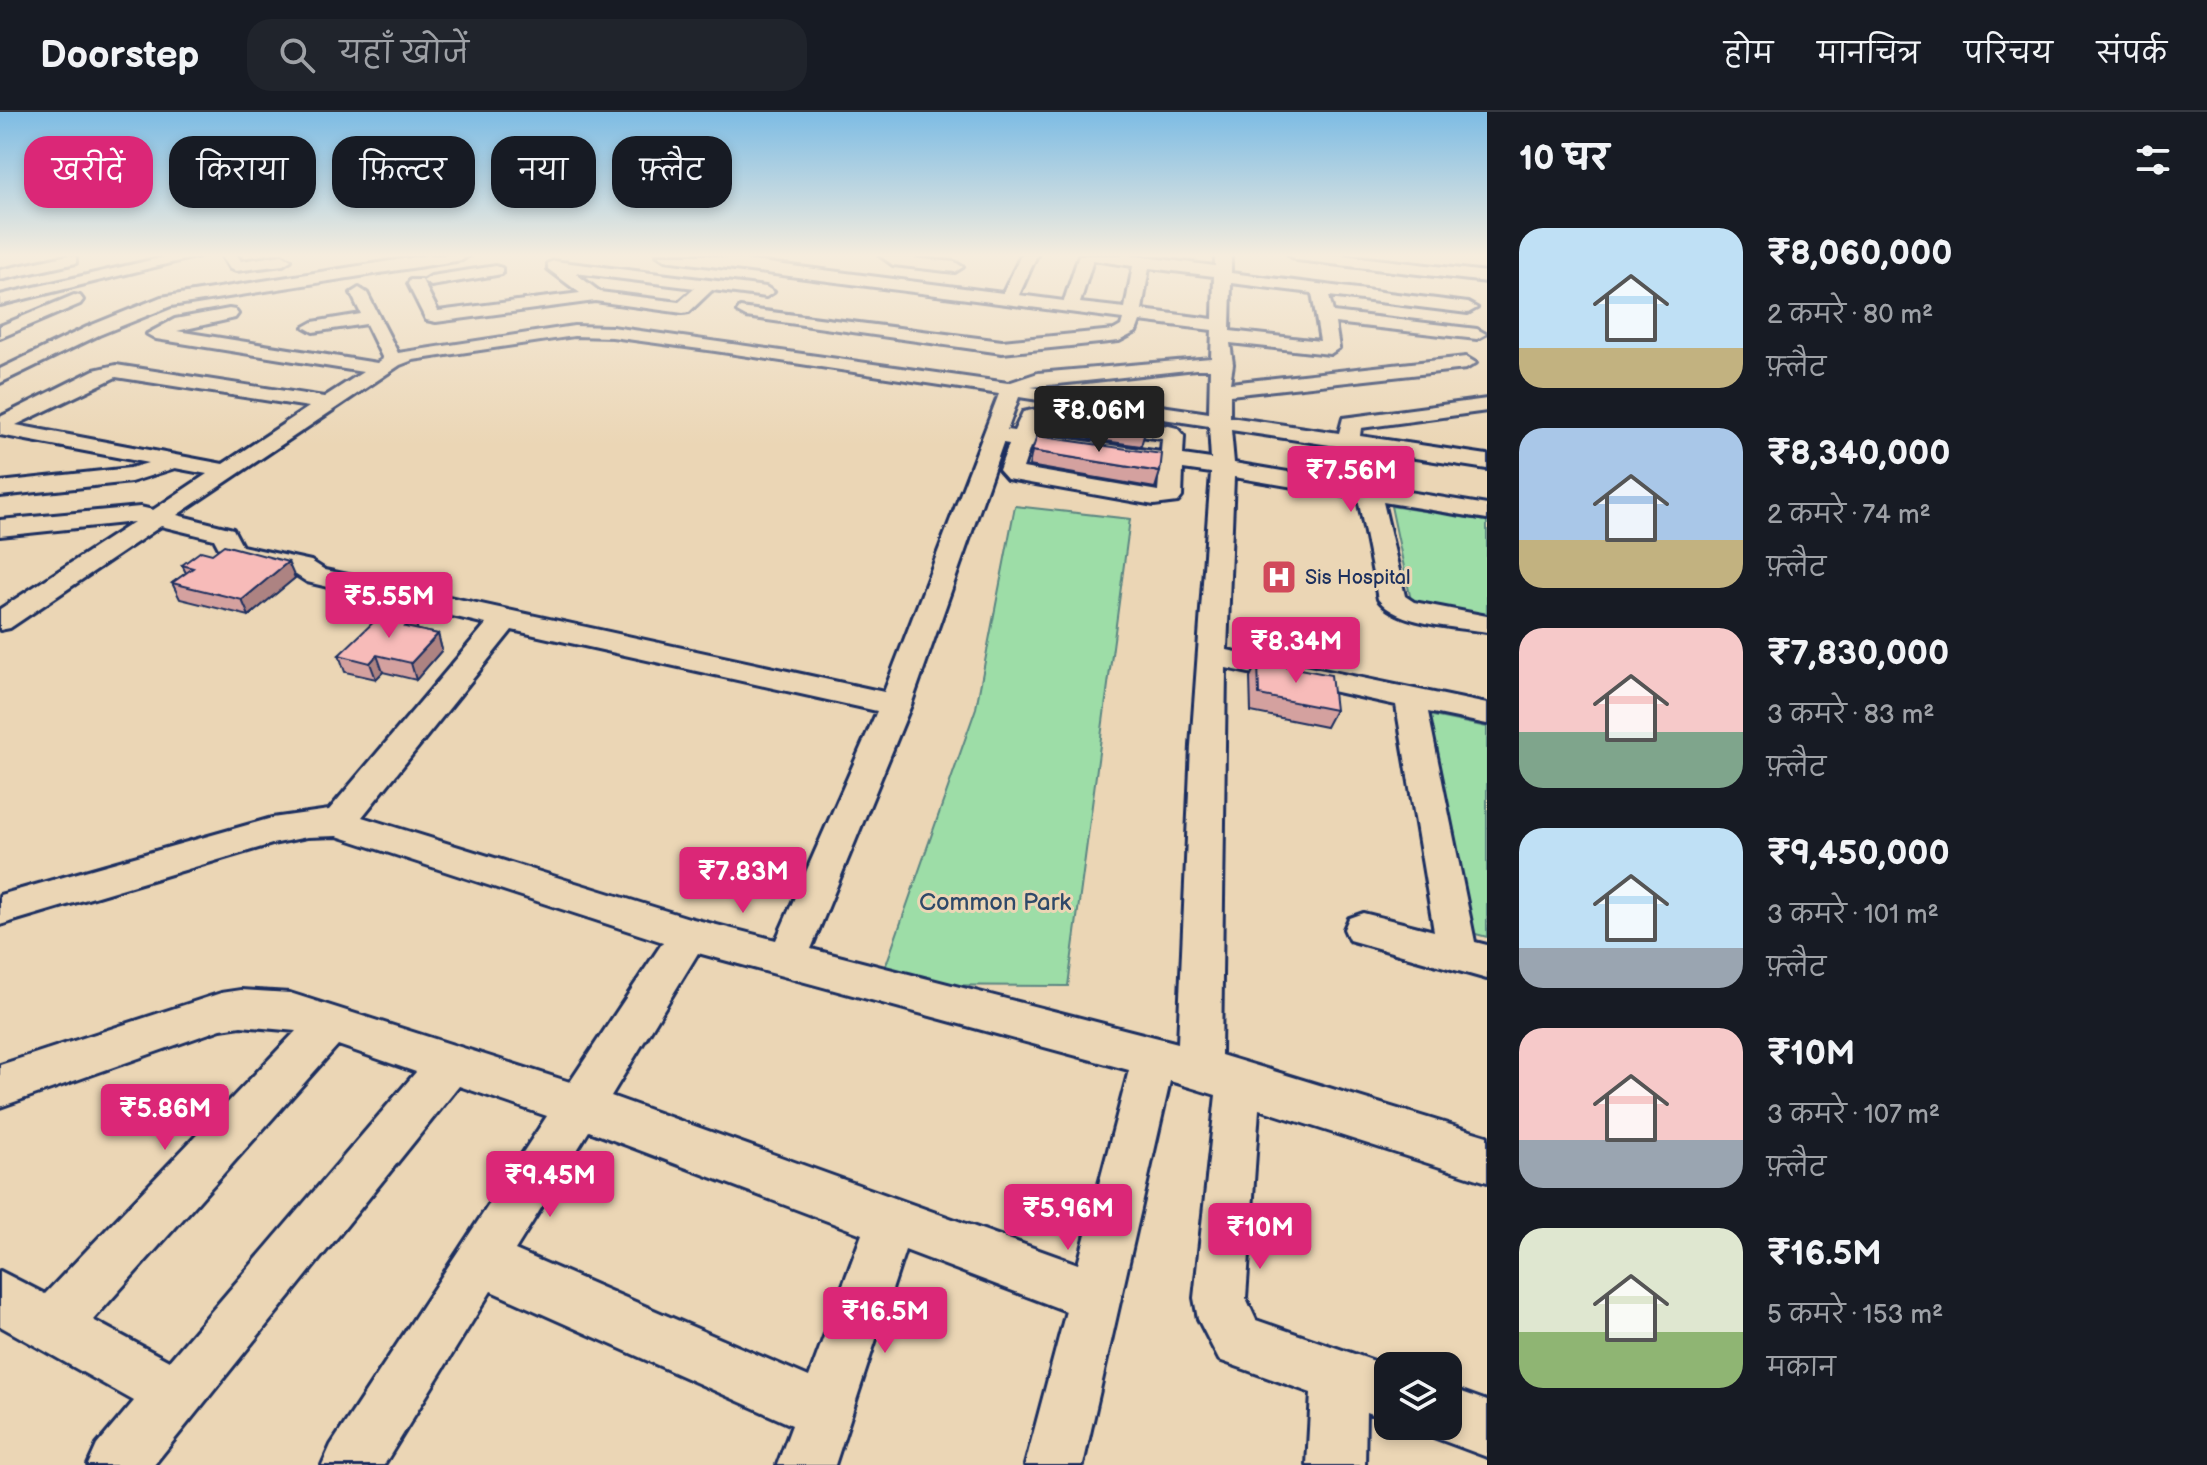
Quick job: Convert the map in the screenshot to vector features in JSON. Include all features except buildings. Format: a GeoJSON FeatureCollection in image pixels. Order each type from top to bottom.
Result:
{"type":"FeatureCollection","features":[{"type":"Feature","properties":{"kind":"street"},"geometry":{"type":"LineString","coordinates":[[0,333],[26,318]]}},
{"type":"Feature","properties":{"kind":"street"},"geometry":{"type":"LineString","coordinates":[[90,318],[98,329],[386,365]]}},
{"type":"Feature","properties":{"kind":"street"},"geometry":{"type":"LineString","coordinates":[[0,377],[98,329],[112,318]]}},
{"type":"Feature","properties":{"kind":"street"},"geometry":{"type":"LineString","coordinates":[[156,334],[187,321],[204,318]]}},
{"type":"Feature","properties":{"kind":"street"},"geometry":{"type":"LineString","coordinates":[[313,327],[371,318]]}},
{"type":"Feature","properties":{"kind":"street"},"geometry":{"type":"LineString","coordinates":[[372,318],[386,365]]}},
{"type":"Feature","properties":{"kind":"street"},"geometry":{"type":"LineString","coordinates":[[731,329],[741,318]]}},
{"type":"Feature","properties":{"kind":"street"},"geometry":{"type":"LineString","coordinates":[[1035,344],[1044,318]]}},
{"type":"Feature","properties":{"kind":"street"},"geometry":{"type":"LineString","coordinates":[[0,622],[326,404],[386,365],[410,355],[574,331],[731,329],[986,346],[1035,344],[1125,333],[1130,328],[1131,318]]}},
{"type":"Feature","properties":{"kind":"street"},"geometry":{"type":"LineString","coordinates":[[1140,318],[1222,354],[1478,352]]}},
{"type":"Feature","properties":{"kind":"street"},"geometry":{"type":"LineString","coordinates":[[1222,318],[1219,421],[1223,468],[1212,656],[1198,1070],[1220,1298],[1224,1319],[1238,1341],[1364,1384],[1336,1465]]}},
{"type":"Feature","properties":{"kind":"street"},"geometry":{"type":"LineString","coordinates":[[787,960],[895,705],[1011,390],[1038,379],[1196,363],[1222,354],[1338,349],[1325,318]]}},
{"type":"Feature","properties":{"kind":"street"},"geometry":{"type":"LineString","coordinates":[[1333,318],[1478,352]]}},
{"type":"Feature","properties":{"kind":"street"},"geometry":{"type":"LineString","coordinates":[[1470,318],[1478,352]]}},
{"type":"Feature","properties":{"kind":"street"},"geometry":{"type":"LineString","coordinates":[[731,329],[1011,390],[1481,461]]}},
{"type":"Feature","properties":{"kind":"street"},"geometry":{"type":"LineString","coordinates":[[1375,353],[1478,352]]}},
{"type":"Feature","properties":{"kind":"street"},"geometry":{"type":"LineString","coordinates":[[0,427],[101,374],[116,371],[326,404]]}},
{"type":"Feature","properties":{"kind":"street"},"geometry":{"type":"LineString","coordinates":[[1348,442],[1351,423],[1487,405]]}},
{"type":"Feature","properties":{"kind":"street"},"geometry":{"type":"LineString","coordinates":[[1464,408],[1481,461],[1487,498]]}},
{"type":"Feature","properties":{"kind":"street"},"geometry":{"type":"LineString","coordinates":[[1037,415],[1163,432],[1173,436],[1171,461],[1170,497],[1154,498],[1015,474],[1011,470],[1030,416],[1037,415]]}},
{"type":"Feature","properties":{"kind":"street"},"geometry":{"type":"LineString","coordinates":[[0,427],[226,471]]}},
{"type":"Feature","properties":{"kind":"street"},"geometry":{"type":"LineString","coordinates":[[994,435],[1022,439]]}},
{"type":"Feature","properties":{"kind":"street"},"geometry":{"type":"LineString","coordinates":[[0,445],[54,439]]}},
{"type":"Feature","properties":{"kind":"street"},"geometry":{"type":"LineString","coordinates":[[1171,461],[1487,512]]}},
{"type":"Feature","properties":{"kind":"street"},"geometry":{"type":"LineString","coordinates":[[0,489],[131,475],[175,462]]}},
{"type":"Feature","properties":{"kind":"street"},"geometry":{"type":"LineString","coordinates":[[1369,493],[1392,599],[1397,605],[1487,624]]}},
{"type":"Feature","properties":{"kind":"street"},"geometry":{"type":"LineString","coordinates":[[6,530],[117,515],[158,516],[224,534],[232,551],[302,567],[316,576],[895,705]]}},
{"type":"Feature","properties":{"kind":"street"},"geometry":{"type":"LineString","coordinates":[[338,823],[505,620]]}},
{"type":"Feature","properties":{"kind":"street"},"geometry":{"type":"LineString","coordinates":[[1212,656],[1487,714]]}},
{"type":"Feature","properties":{"kind":"street"},"geometry":{"type":"LineString","coordinates":[[1363,929],[1472,958],[1410,698]]}},
{"type":"Feature","properties":{"kind":"street"},"geometry":{"type":"LineString","coordinates":[[0,910],[272,831],[307,824],[338,823],[689,934],[1198,1070],[1487,1159]]}},
{"type":"Feature","properties":{"kind":"street"},"geometry":{"type":"LineString","coordinates":[[351,1465],[689,934]]}},
{"type":"Feature","properties":{"kind":"street"},"geometry":{"type":"LineString","coordinates":[[0,1086],[221,1011],[241,1008],[290,1011],[580,1106],[1095,1296]]}},
{"type":"Feature","properties":{"kind":"street"},"geometry":{"type":"LineString","coordinates":[[50,1326],[106,1270],[331,1023]]}},
{"type":"Feature","properties":{"kind":"street"},"geometry":{"type":"LineString","coordinates":[[117,1465],[451,1063]]}},
{"type":"Feature","properties":{"kind":"street"},"geometry":{"type":"LineString","coordinates":[[1054,1465],[1095,1296],[1198,1070]]}},
{"type":"Feature","properties":{"kind":"street"},"geometry":{"type":"LineString","coordinates":[[806,1465],[891,1220]]}},
{"type":"Feature","properties":{"kind":"street"},"geometry":{"type":"LineString","coordinates":[[481,1261],[824,1411]]}},
{"type":"Feature","properties":{"kind":"street"},"geometry":{"type":"LineString","coordinates":[[0,1297],[176,1394]]}},
{"type":"Feature","properties":{"kind":"street"},"geometry":{"type":"LineString","coordinates":[[1462,1420],[1487,1429]]}},
{"type":"Feature","properties":{"kind":"green space","name":"Common Park"},"geometry":{"type":"Polygon","coordinates":[[[1015,506],[1130,519],[1068,986],[879,985],[976,708],[1015,506]]]}},
{"type":"Feature","properties":{"kind":"green space"},"geometry":{"type":"Polygon","coordinates":[[[1391,506],[1487,521],[1487,618],[1412,605],[1391,506]]]}},
{"type":"Feature","properties":{"kind":"green space"},"geometry":{"type":"Polygon","coordinates":[[[1428,715],[1487,727],[1487,937],[1468,932],[1428,715]]]}},
{"type":"Feature","properties":{"kind":"place","name":"Sis Hospital"},"geometry":{"type":"Point","coordinates":[1279,577]}}]}
